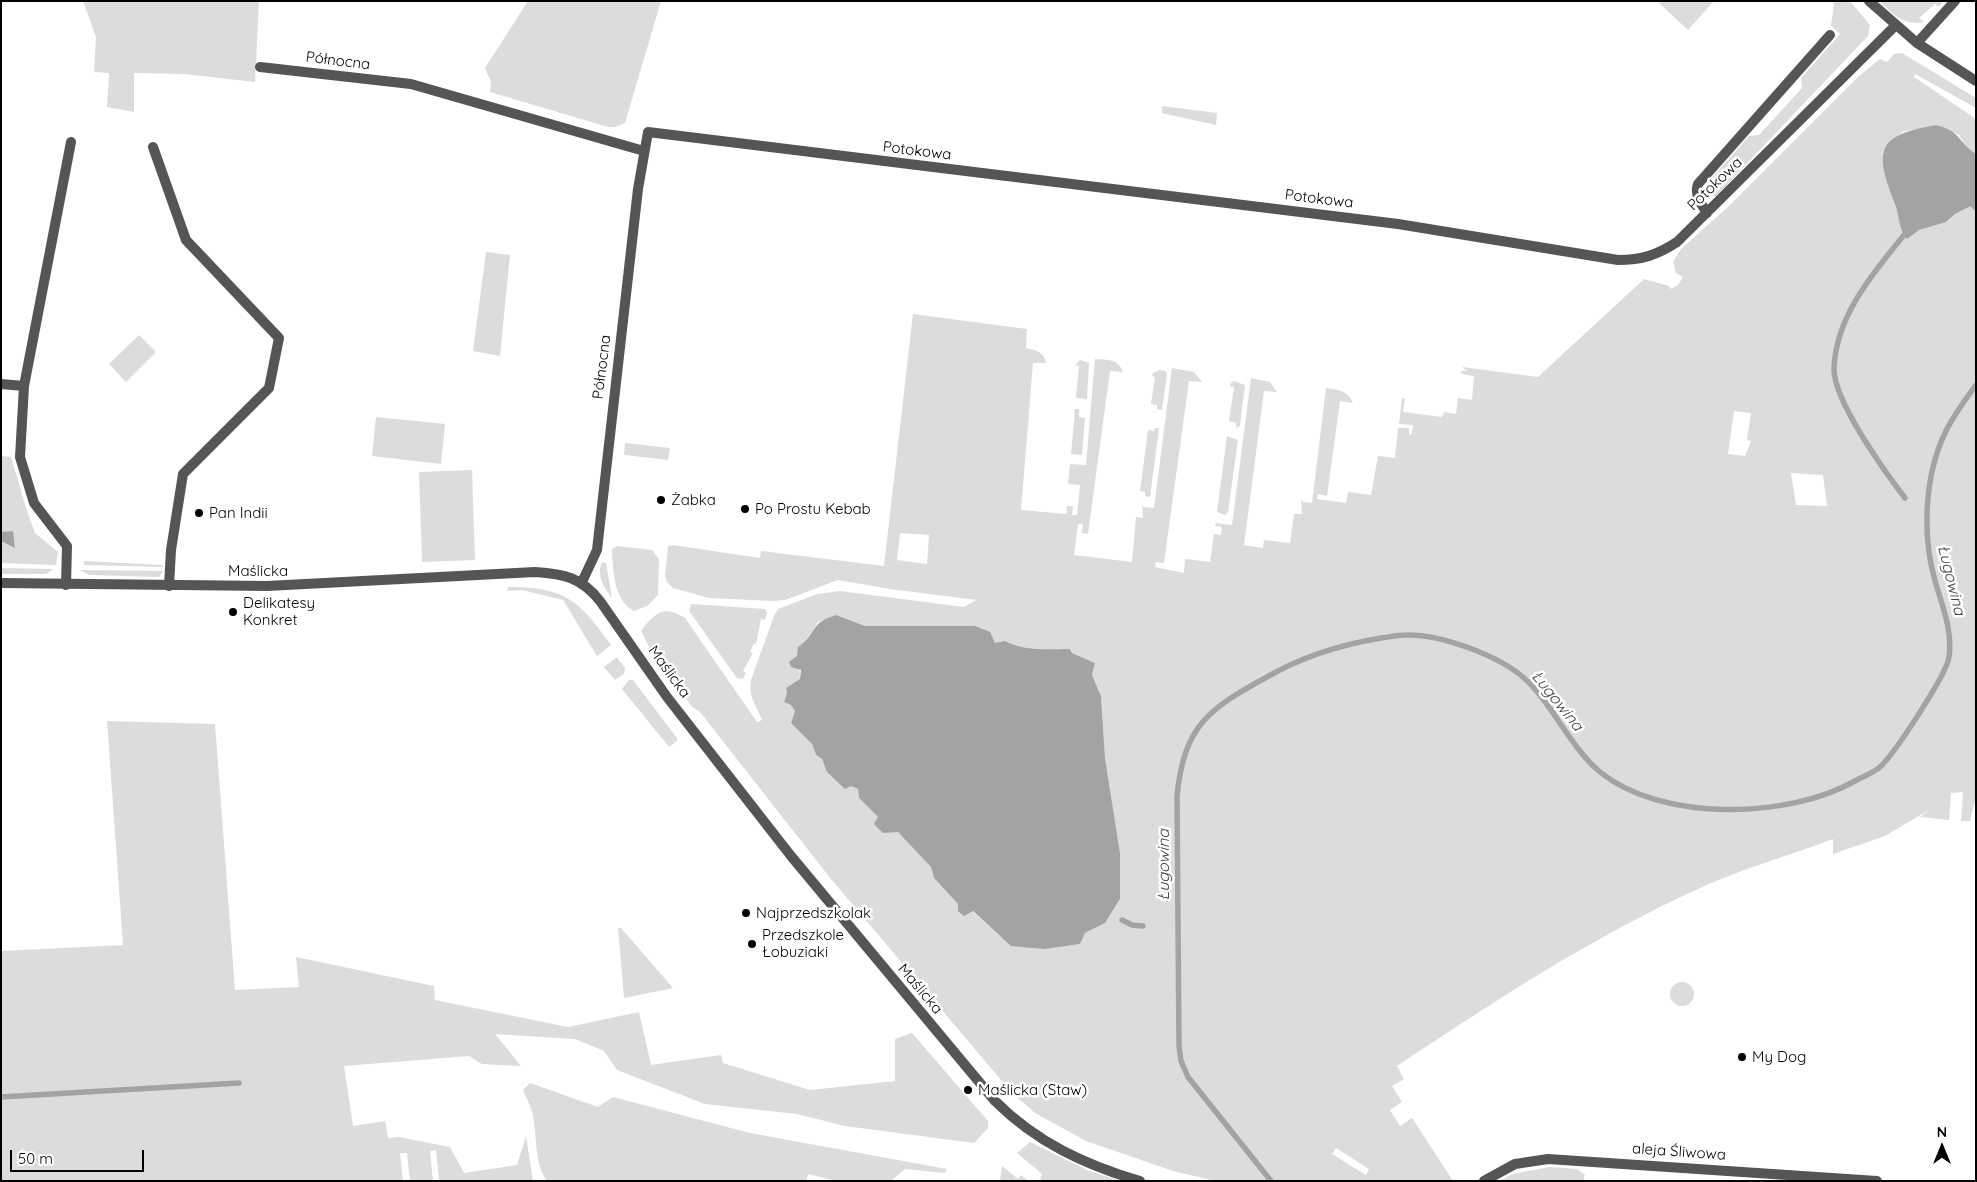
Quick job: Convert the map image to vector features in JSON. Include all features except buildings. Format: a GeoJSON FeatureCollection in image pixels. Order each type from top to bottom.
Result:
{"type":"FeatureCollection","features":[{"type":"Feature","properties":{"kind":"street"},"geometry":{"type":"LineString","coordinates":[[1869,1],[1895,26],[1976,81]]}},
{"type":"Feature","properties":{"kind":"street"},"geometry":{"type":"LineString","coordinates":[[1918,43],[1955,1]]}},
{"type":"Feature","properties":{"kind":"street","name":"Potokowa"},"geometry":{"type":"LineString","coordinates":[[648,132],[1398,224],[1618,260],[1638,260],[1657,254],[1677,242],[1895,26]]}},
{"type":"Feature","properties":{"kind":"street"},"geometry":{"type":"LineString","coordinates":[[1707,213],[1698,197],[1696,189],[1698,184],[1830,35]]}},
{"type":"Feature","properties":{"kind":"street","name":"Północna"},"geometry":{"type":"LineString","coordinates":[[260,67],[411,84],[644,151]]}},
{"type":"Feature","properties":{"kind":"street","name":"Północna"},"geometry":{"type":"LineString","coordinates":[[582,582],[597,550],[638,189],[648,132]]}},
{"type":"Feature","properties":{"kind":"street"},"geometry":{"type":"LineString","coordinates":[[66,585],[67,546],[34,503],[20,457],[24,386],[71,142]]}},
{"type":"Feature","properties":{"kind":"street"},"geometry":{"type":"LineString","coordinates":[[153,147],[186,240],[280,338],[269,388],[183,474],[171,550],[170,586]]}},
{"type":"Feature","properties":{"kind":"street"},"geometry":{"type":"LineString","coordinates":[[1,384],[24,386]]}},
{"type":"Feature","properties":{"kind":"street","name":"Maślicka"},"geometry":{"type":"LineString","coordinates":[[1,583],[170,586],[313,585],[535,572],[560,574],[582,582],[590,588],[600,601],[667,697],[785,849],[995,1101],[1013,1119],[1052,1146],[1099,1168],[1140,1181]]}},
{"type":"Feature","properties":{"kind":"street","name":"aleja Śliwowa"},"geometry":{"type":"LineString","coordinates":[[1484,1181],[1514,1164],[1548,1159],[1877,1181]]}},
{"type":"Feature","properties":{"kind":"shaded area"},"geometry":{"type":"Polygon","coordinates":[[[83,1],[259,1],[255,82],[185,74],[134,73],[134,112],[107,107],[109,73],[94,72],[96,37],[83,1]]]}},
{"type":"Feature","properties":{"kind":"shaded area"},"geometry":{"type":"Polygon","coordinates":[[[528,1],[661,1],[625,123],[615,127],[608,127],[490,92],[491,82],[485,68],[528,1]]]}},
{"type":"Feature","properties":{"kind":"shaded area"},"geometry":{"type":"Polygon","coordinates":[[[1657,1],[1714,1],[1688,30],[1657,1]]]}},
{"type":"Feature","properties":{"kind":"shaded area"},"geometry":{"type":"Polygon","coordinates":[[[1832,1],[1850,1],[1870,25],[1868,36],[1716,196],[1706,196],[1704,187],[1749,136],[1759,135],[1802,88],[1801,78],[1840,34],[1831,26],[1834,3],[1832,1]]]}},
{"type":"Feature","properties":{"kind":"shaded area"},"geometry":{"type":"Polygon","coordinates":[[[1880,1],[1944,1],[1938,7],[1935,4],[1919,18],[1924,22],[1917,23],[1899,18],[1880,1]]]}},
{"type":"Feature","properties":{"kind":"shaded area"},"geometry":{"type":"Polygon","coordinates":[[[1902,53],[1976,98],[1976,108],[1915,74],[1914,77],[1976,119],[1976,154],[1969,150],[1959,135],[1936,125],[1902,132],[1890,142],[1883,152],[1883,162],[1946,222],[1955,214],[1975,204],[1976,190],[1976,798],[1970,821],[1961,821],[1963,792],[1951,793],[1949,820],[1920,817],[1929,810],[1885,836],[1833,854],[1833,839],[1714,882],[1658,908],[1581,949],[1507,994],[1397,1066],[1404,1079],[1392,1086],[1402,1102],[1390,1110],[1400,1126],[1412,1118],[1453,1181],[1216,1181],[1173,1171],[1086,1141],[1035,1113],[1012,1093],[831,879],[700,712],[692,707],[653,654],[641,631],[650,619],[660,612],[671,612],[685,618],[757,722],[762,720],[752,696],[751,680],[778,609],[817,594],[840,591],[964,607],[976,600],[838,580],[785,600],[709,598],[673,588],[667,582],[665,576],[668,546],[673,545],[760,558],[761,551],[884,566],[913,314],[1027,329],[1026,348],[1036,351],[1043,356],[1046,363],[1033,363],[1021,510],[1066,514],[1067,506],[1073,506],[1072,515],[1077,515],[1080,485],[1068,484],[1070,464],[1086,465],[1095,359],[1112,361],[1121,367],[1123,372],[1110,371],[1088,534],[1082,533],[1083,524],[1078,524],[1074,555],[1132,562],[1136,517],[1143,518],[1142,502],[1143,507],[1154,508],[1172,368],[1194,372],[1202,382],[1189,381],[1164,563],[1156,562],[1155,567],[1184,573],[1185,559],[1210,562],[1214,534],[1221,535],[1222,527],[1215,526],[1216,523],[1232,525],[1251,378],[1270,382],[1277,392],[1264,391],[1244,545],[1263,548],[1264,540],[1290,543],[1294,514],[1302,514],[1301,499],[1303,502],[1312,503],[1326,388],[1345,393],[1353,403],[1340,401],[1327,496],[1318,494],[1317,499],[1346,503],[1348,492],[1371,495],[1378,456],[1395,458],[1398,428],[1409,428],[1409,435],[1412,434],[1413,425],[1399,424],[1402,398],[1405,399],[1403,412],[1442,417],[1444,412],[1456,414],[1458,398],[1472,400],[1474,376],[1461,374],[1461,371],[1467,371],[1462,367],[1538,377],[1644,279],[1669,286],[1671,289],[1678,285],[1683,277],[1676,273],[1673,262],[1681,249],[1729,206],[1859,76],[1880,59],[1887,62],[1894,54],[1902,53]],[[1734,411],[1728,454],[1745,456],[1751,441],[1747,440],[1751,413],[1734,411]],[[1791,473],[1796,505],[1827,506],[1823,475],[1791,473]],[[900,533],[897,560],[927,564],[929,535],[900,533]],[[836,615],[818,622],[804,643],[798,647],[800,680],[786,688],[787,693],[784,702],[791,705],[795,711],[791,723],[812,744],[816,755],[822,759],[823,763],[858,789],[859,798],[878,817],[906,839],[931,867],[934,878],[958,904],[972,911],[999,935],[1065,946],[1080,944],[1085,933],[1105,923],[1120,899],[1120,853],[1105,758],[1101,696],[1092,675],[1095,663],[1072,653],[1070,649],[1029,650],[1021,649],[1009,643],[995,643],[963,626],[865,626],[836,615]],[[1336,1148],[1332,1154],[1366,1175],[1369,1169],[1336,1148]]]}},
{"type":"Feature","properties":{"kind":"shaded area"},"geometry":{"type":"Polygon","coordinates":[[[1162,106],[1217,113],[1216,125],[1162,113],[1162,106]]]}},
{"type":"Feature","properties":{"kind":"shaded area"},"geometry":{"type":"Polygon","coordinates":[[[1936,125],[1950,130],[1976,154],[1975,204],[1955,214],[1946,222],[1919,230],[1907,239],[1901,227],[1884,170],[1883,158],[1885,148],[1891,140],[1901,134],[1936,125]]]}},
{"type":"Feature","properties":{"kind":"shaded area"},"geometry":{"type":"Polygon","coordinates":[[[486,252],[510,255],[500,356],[473,351],[486,252]]]}},
{"type":"Feature","properties":{"kind":"shaded area"},"geometry":{"type":"Polygon","coordinates":[[[139,335],[156,352],[126,382],[109,364],[139,335]]]}},
{"type":"Feature","properties":{"kind":"shaded area"},"geometry":{"type":"Polygon","coordinates":[[[1080,360],[1089,363],[1087,399],[1076,398],[1079,366],[1075,365],[1080,360]]]}},
{"type":"Feature","properties":{"kind":"shaded area"},"geometry":{"type":"Polygon","coordinates":[[[1159,370],[1165,371],[1167,374],[1162,410],[1157,409],[1157,405],[1151,404],[1155,377],[1152,376],[1153,373],[1159,370]]]}},
{"type":"Feature","properties":{"kind":"shaded area"},"geometry":{"type":"Polygon","coordinates":[[[1234,381],[1245,385],[1240,426],[1236,428],[1236,423],[1229,421],[1234,387],[1230,386],[1234,381]]]}},
{"type":"Feature","properties":{"kind":"shaded area"},"geometry":{"type":"Polygon","coordinates":[[[1075,409],[1079,409],[1079,417],[1085,418],[1082,455],[1071,454],[1075,409]]]}},
{"type":"Feature","properties":{"kind":"shaded area"},"geometry":{"type":"Polygon","coordinates":[[[376,417],[445,424],[441,464],[372,456],[376,417]]]}},
{"type":"Feature","properties":{"kind":"shaded area"},"geometry":{"type":"Polygon","coordinates":[[[1155,428],[1159,428],[1150,497],[1145,496],[1145,492],[1140,491],[1148,430],[1154,431],[1155,428]]]}},
{"type":"Feature","properties":{"kind":"shaded area"},"geometry":{"type":"Polygon","coordinates":[[[1227,436],[1238,440],[1228,512],[1225,515],[1217,512],[1227,436]]]}},
{"type":"Feature","properties":{"kind":"shaded area"},"geometry":{"type":"Polygon","coordinates":[[[625,443],[670,448],[668,460],[624,455],[625,443]]]}},
{"type":"Feature","properties":{"kind":"shaded area"},"geometry":{"type":"Polygon","coordinates":[[[1,456],[11,457],[35,533],[58,552],[56,565],[1,563],[1,541],[5,542],[13,531],[1,532],[1,456]]]}},
{"type":"Feature","properties":{"kind":"shaded area"},"geometry":{"type":"Polygon","coordinates":[[[472,470],[475,560],[422,562],[419,472],[472,470]]]}},
{"type":"Feature","properties":{"kind":"shaded area"},"geometry":{"type":"Polygon","coordinates":[[[13,531],[15,548],[1,541],[1,532],[13,531]]]}},
{"type":"Feature","properties":{"kind":"shaded area"},"geometry":{"type":"Polygon","coordinates":[[[617,546],[652,550],[659,559],[658,595],[647,606],[634,611],[622,599],[615,583],[612,549],[617,546]]]}},
{"type":"Feature","properties":{"kind":"shaded area"},"geometry":{"type":"Polygon","coordinates":[[[84,561],[163,565],[163,567],[84,565],[84,561]]]}},
{"type":"Feature","properties":{"kind":"shaded area"},"geometry":{"type":"Polygon","coordinates":[[[602,562],[606,563],[612,598],[600,577],[602,562]]]}},
{"type":"Feature","properties":{"kind":"shaded area"},"geometry":{"type":"Polygon","coordinates":[[[1,568],[53,569],[48,573],[42,574],[1,574],[1,568]]]}},
{"type":"Feature","properties":{"kind":"shaded area"},"geometry":{"type":"Polygon","coordinates":[[[80,570],[163,571],[159,577],[89,575],[80,570]]]}},
{"type":"Feature","properties":{"kind":"shaded area"},"geometry":{"type":"Polygon","coordinates":[[[508,587],[544,590],[557,593],[569,599],[589,617],[611,645],[597,656],[563,600],[522,590],[507,591],[508,587]]]}},
{"type":"Feature","properties":{"kind":"shaded area"},"geometry":{"type":"Polygon","coordinates":[[[691,604],[765,609],[767,613],[765,620],[761,619],[756,644],[754,643],[750,652],[753,653],[743,671],[746,673],[743,679],[737,678],[689,611],[691,604]]]}},
{"type":"Feature","properties":{"kind":"shaded area"},"geometry":{"type":"Polygon","coordinates":[[[836,615],[865,626],[975,626],[990,632],[995,643],[1005,641],[1013,645],[1036,649],[1070,649],[1072,653],[1095,663],[1092,675],[1101,696],[1105,758],[1120,853],[1120,899],[1105,923],[1085,933],[1080,944],[1044,949],[1011,946],[973,911],[964,916],[958,911],[958,904],[934,878],[931,867],[898,832],[883,833],[874,824],[878,817],[859,798],[858,789],[851,786],[845,789],[827,772],[822,759],[816,755],[812,744],[791,723],[795,711],[791,705],[784,702],[787,693],[786,688],[800,679],[801,670],[791,667],[789,662],[797,656],[798,647],[808,638],[817,625],[836,615]]]}},
{"type":"Feature","properties":{"kind":"shaded area"},"geometry":{"type":"Polygon","coordinates":[[[617,657],[625,668],[624,674],[615,680],[604,667],[617,657]]]}},
{"type":"Feature","properties":{"kind":"shaded area"},"geometry":{"type":"Polygon","coordinates":[[[629,680],[633,680],[677,738],[677,741],[669,747],[622,689],[629,680]]]}},
{"type":"Feature","properties":{"kind":"shaded area"},"geometry":{"type":"Polygon","coordinates":[[[107,721],[215,724],[235,990],[299,987],[296,957],[434,986],[435,1000],[568,1027],[639,1012],[651,1065],[721,1055],[723,1063],[810,1090],[895,1081],[895,1039],[912,1033],[988,1121],[988,1128],[974,1143],[845,1126],[797,1114],[705,1104],[617,1070],[604,1051],[575,1039],[495,1034],[521,1066],[482,1064],[469,1056],[344,1066],[353,1126],[385,1121],[388,1138],[399,1137],[450,1147],[464,1173],[517,1165],[526,1136],[533,1181],[439,1181],[436,1150],[430,1151],[433,1181],[410,1181],[407,1153],[400,1153],[403,1181],[1,1181],[1,951],[123,945],[107,721]]]}},
{"type":"Feature","properties":{"kind":"shaded area"},"geometry":{"type":"Polygon","coordinates":[[[618,928],[621,928],[673,988],[624,998],[618,928]]]}},
{"type":"Feature","properties":{"kind":"shaded area"},"geometry":{"type":"Polygon","coordinates":[[[1682,982],[1690,986],[1694,994],[1690,1002],[1682,1006],[1674,1002],[1670,994],[1674,986],[1682,982]]]}},
{"type":"Feature","properties":{"kind":"shaded area"},"geometry":{"type":"Polygon","coordinates":[[[530,1083],[598,1107],[613,1097],[750,1133],[947,1169],[945,1173],[905,1169],[891,1181],[836,1181],[808,1174],[806,1181],[548,1181],[543,1176],[540,1168],[534,1119],[523,1090],[530,1083]]]}},
{"type":"Feature","properties":{"kind":"shaded area"},"geometry":{"type":"Polygon","coordinates":[[[1030,1142],[1087,1170],[1120,1181],[1043,1181],[1040,1178],[1042,1174],[1017,1153],[1030,1142]]]}},
{"type":"Feature","properties":{"kind":"shaded area"},"geometry":{"type":"Polygon","coordinates":[[[1002,1166],[1018,1179],[1021,1175],[1029,1181],[1000,1181],[1002,1166]]]}},
{"type":"Feature","properties":{"kind":"shaded area"},"geometry":{"type":"Polygon","coordinates":[[[1549,1167],[1577,1169],[1585,1175],[1583,1181],[1499,1181],[1513,1174],[1549,1167]]]}},
{"type":"Feature","properties":{"kind":"waterway"},"geometry":{"type":"LineString","coordinates":[[1973,205],[1976,208]]}},
{"type":"Feature","properties":{"kind":"waterway"},"geometry":{"type":"LineString","coordinates":[[1904,235],[1880,264],[1849,313],[1836,349],[1834,368],[1836,382],[1851,416],[1873,454],[1905,498]]}},
{"type":"Feature","properties":{"kind":"waterway","name":"Ługowina"},"geometry":{"type":"LineString","coordinates":[[1271,1181],[1188,1077],[1181,1061],[1179,1046],[1177,796],[1180,772],[1186,752],[1202,722],[1214,710],[1246,688],[1308,657],[1366,641],[1400,635],[1420,636],[1451,642],[1484,654],[1499,661],[1524,678],[1544,700],[1589,762],[1600,772],[1626,788],[1657,800],[1690,807],[1726,810],[1796,803],[1827,794],[1870,774],[1882,765],[1920,712],[1946,666],[1950,646],[1948,626],[1934,577],[1928,541],[1927,523],[1930,485],[1938,449],[1945,433],[1959,408],[1976,385]]}},
{"type":"Feature","properties":{"kind":"waterway"},"geometry":{"type":"LineString","coordinates":[[1122,920],[1132,925],[1143,926]]}},
{"type":"Feature","properties":{"kind":"waterway"},"geometry":{"type":"LineString","coordinates":[[1,1097],[239,1083]]}},
{"type":"Feature","properties":{"kind":"place","name":"Żabka"},"geometry":{"type":"Point","coordinates":[661,500]}},
{"type":"Feature","properties":{"kind":"place","name":"Po Prostu Kebab"},"geometry":{"type":"Point","coordinates":[745,509]}},
{"type":"Feature","properties":{"kind":"place","name":"Pan Indii"},"geometry":{"type":"Point","coordinates":[199,513]}},
{"type":"Feature","properties":{"kind":"place","name":"Delikatesy Konkret"},"geometry":{"type":"Point","coordinates":[233,612]}},
{"type":"Feature","properties":{"kind":"place","name":"Najprzedszkolak"},"geometry":{"type":"Point","coordinates":[746,913]}},
{"type":"Feature","properties":{"kind":"place","name":"Przedszkole Łobuziaki"},"geometry":{"type":"Point","coordinates":[752,944]}},
{"type":"Feature","properties":{"kind":"place","name":"My Dog"},"geometry":{"type":"Point","coordinates":[1742,1057]}},
{"type":"Feature","properties":{"kind":"place","name":"Maślicka (Staw)"},"geometry":{"type":"Point","coordinates":[968,1090]}}]}
